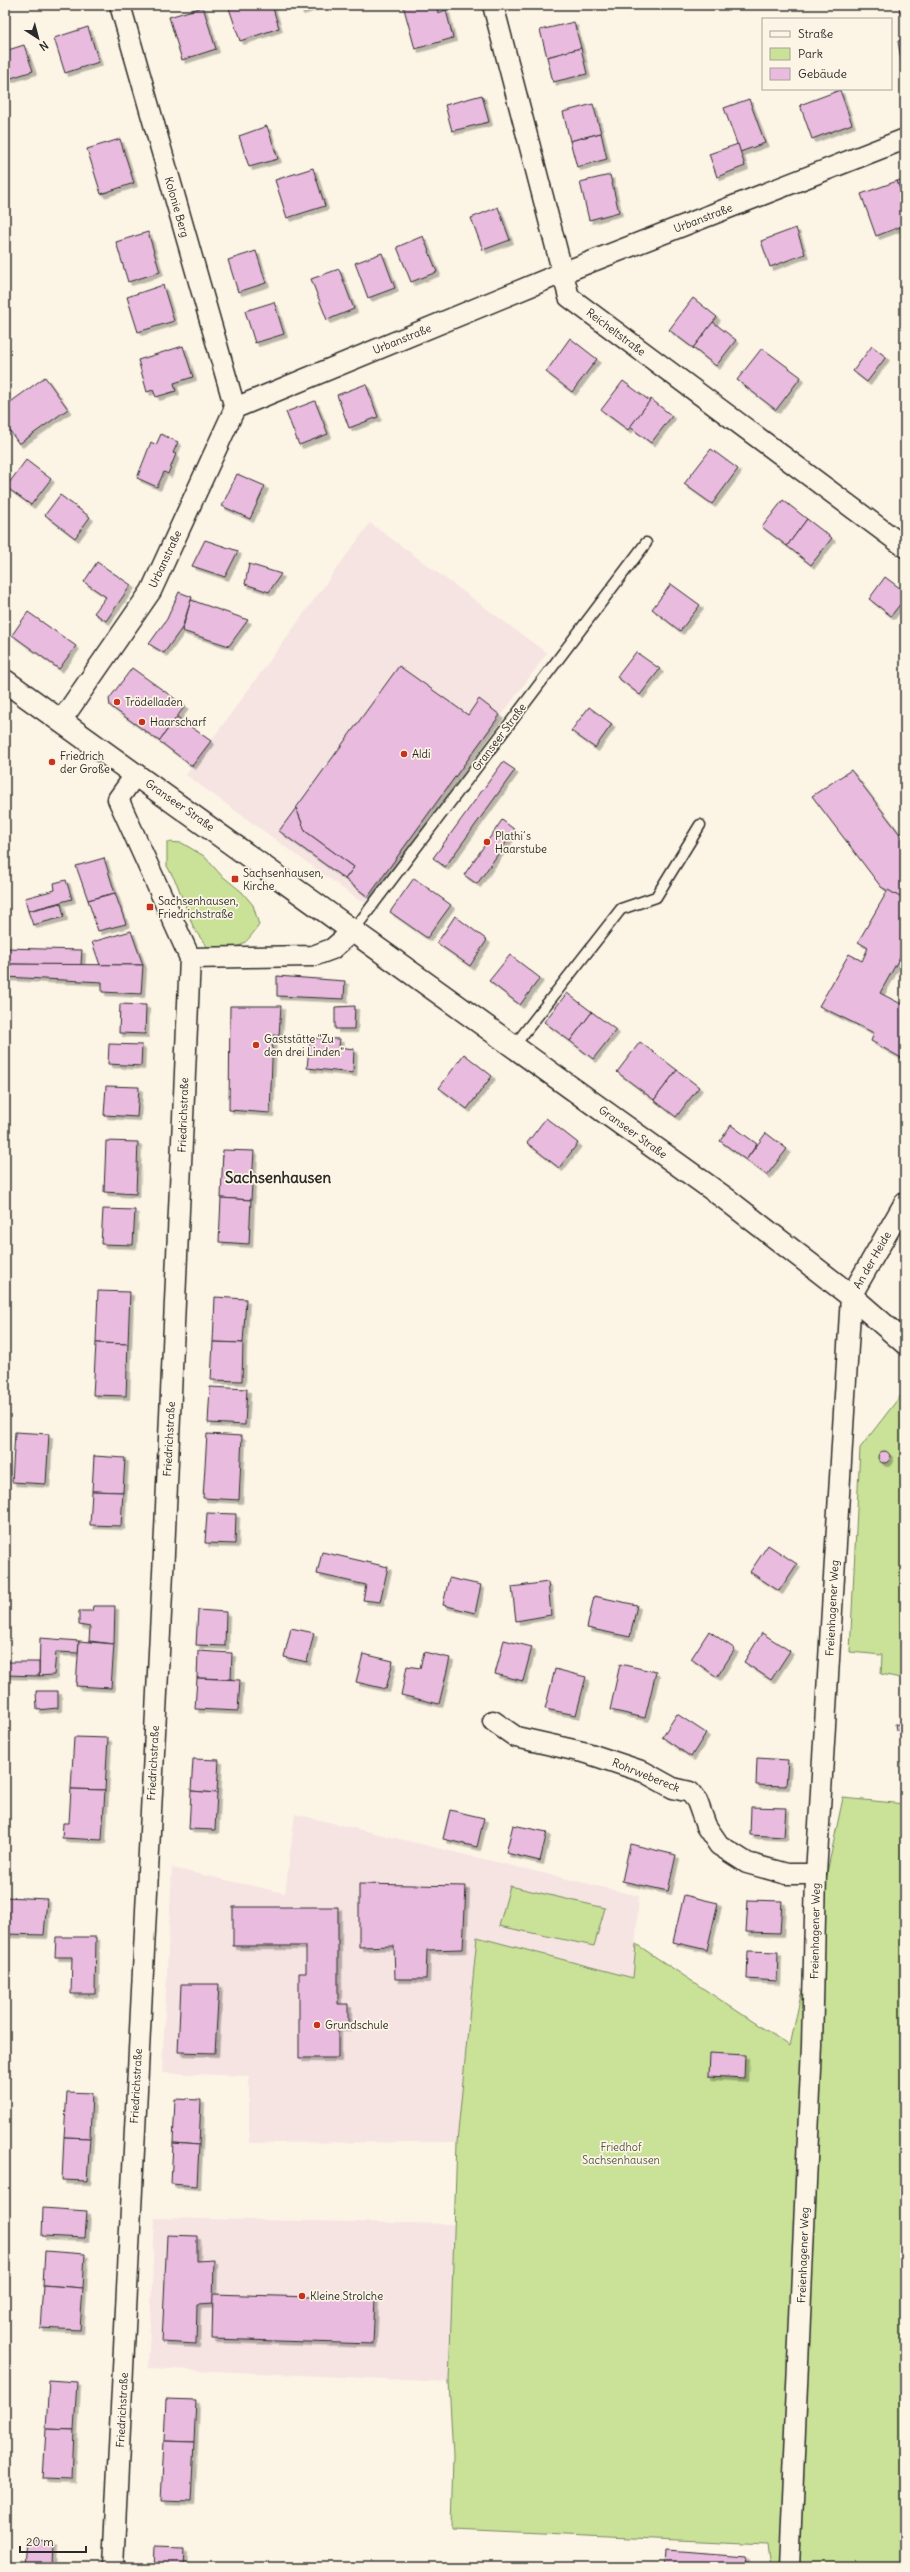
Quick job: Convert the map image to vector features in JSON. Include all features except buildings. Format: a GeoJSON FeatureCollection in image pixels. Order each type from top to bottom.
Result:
{"type":"FeatureCollection","features":[{"type":"Feature","properties":{"kind":"main road","name":"Granseer Straße"},"geometry":{"type":"LineString","coordinates":[[5,682],[136,774],[726,1199],[851,1296],[905,1343]]}},
{"type":"Feature","properties":{"kind":"street","name":"Kolonie Berg"},"geometry":{"type":"LineString","coordinates":[[120,5],[234,408]]}},
{"type":"Feature","properties":{"kind":"street","name":"Reicheltstraße"},"geometry":{"type":"LineString","coordinates":[[493,5],[569,297],[905,547]]}},
{"type":"Feature","properties":{"kind":"street","name":"Urbanstraße"},"geometry":{"type":"LineString","coordinates":[[61,721],[151,591],[234,408],[562,273],[905,139]]}},
{"type":"Feature","properties":{"kind":"street","name":"Friedrichstraße"},"geometry":{"type":"LineString","coordinates":[[113,2567],[165,1538],[190,958],[118,799],[136,774]]}},
{"type":"Feature","properties":{"kind":"street"},"geometry":{"type":"LineString","coordinates":[[190,958],[313,956],[332,949],[353,931]]}},
{"type":"Feature","properties":{"kind":"street","name":"An der Heide"},"geometry":{"type":"LineString","coordinates":[[851,1296],[905,1202]]}},
{"type":"Feature","properties":{"kind":"street","name":"Freienhagener Weg"},"geometry":{"type":"LineString","coordinates":[[789,2567],[811,2061],[816,1874],[851,1296]]}},
{"type":"Feature","properties":{"kind":"street","name":"Rohrwebereck"},"geometry":{"type":"LineString","coordinates":[[493,1721],[516,1737],[587,1753],[644,1772],[673,1788],[690,1792],[697,1801],[706,1826],[719,1845],[747,1863],[787,1874],[816,1874]]}},
{"type":"Feature","properties":{"kind":"lane","name":"Granseer Straße"},"geometry":{"type":"LineString","coordinates":[[353,931],[646,543]]}},
{"type":"Feature","properties":{"kind":"lane"},"geometry":{"type":"LineString","coordinates":[[514,1046],[621,909],[656,897],[700,825]]}},
{"type":"Feature","properties":{"kind":"shaded area"},"geometry":{"type":"Polygon","coordinates":[[[370,523],[547,653],[367,902],[360,901],[186,775],[370,523]]]}},
{"type":"Feature","properties":{"kind":"shaded area","name":"Grundschule"},"geometry":{"type":"Polygon","coordinates":[[[295,1814],[639,1896],[633,1978],[477,1937],[457,2142],[249,2143],[249,2076],[162,2073],[172,1868],[285,1893],[295,1814]]]}},
{"type":"Feature","properties":{"kind":"shaded area","name":"Kleine Strolche"},"geometry":{"type":"Polygon","coordinates":[[[155,2218],[456,2224],[449,2382],[148,2368],[155,2218]]]}},
{"type":"Feature","properties":{"kind":"green space"},"geometry":{"type":"Polygon","coordinates":[[[167,842],[182,843],[204,856],[221,875],[242,892],[253,905],[259,925],[248,940],[243,944],[233,948],[208,948],[194,929],[177,884],[167,866],[167,842]]]}},
{"type":"Feature","properties":{"kind":"green space"},"geometry":{"type":"Polygon","coordinates":[[[905,1390],[905,1679],[881,1674],[882,1655],[850,1652],[860,1448],[905,1390]]]}},
{"type":"Feature","properties":{"kind":"green space","name":"Friedhof Sachsenhausen"},"geometry":{"type":"Polygon","coordinates":[[[843,1798],[905,1804],[905,2567],[770,2567],[767,2544],[451,2530],[453,2456],[449,2382],[457,2142],[477,1937],[633,1978],[636,1944],[790,2046],[843,1798]]]}},
{"type":"Feature","properties":{"kind":"green space"},"geometry":{"type":"Polygon","coordinates":[[[510,1886],[605,1908],[594,1946],[499,1926],[510,1886]]]}},
{"type":"Feature","properties":{"kind":"place","name":"Trödelladen"},"geometry":{"type":"Point","coordinates":[117,702]}},
{"type":"Feature","properties":{"kind":"place","name":"Haarscharf"},"geometry":{"type":"Point","coordinates":[142,722]}},
{"type":"Feature","properties":{"kind":"place","name":"Aldi"},"geometry":{"type":"Point","coordinates":[404,754]}},
{"type":"Feature","properties":{"kind":"place","name":"Friedrich der Große"},"geometry":{"type":"Point","coordinates":[52,762]}},
{"type":"Feature","properties":{"kind":"place","name":"Plathi´s Haarstube"},"geometry":{"type":"Point","coordinates":[487,842]}},
{"type":"Feature","properties":{"kind":"place","name":"Sachsenhausen, Kirche"},"geometry":{"type":"Point","coordinates":[235,879]}},
{"type":"Feature","properties":{"kind":"place","name":"Sachsenhausen, Friedrichstraße"},"geometry":{"type":"Point","coordinates":[150,907]}},
{"type":"Feature","properties":{"kind":"place","name":"Gaststätte \"Zu den drei Linden\""},"geometry":{"type":"Point","coordinates":[256,1045]}},
{"type":"Feature","properties":{"kind":"place","name":"Grundschule"},"geometry":{"type":"Point","coordinates":[317,2025]}},
{"type":"Feature","properties":{"kind":"place","name":"Kleine Strolche"},"geometry":{"type":"Point","coordinates":[302,2296]}},
{"type":"Feature","properties":{"kind":"district","name":"Sachsenhausen"},"geometry":{"type":"Point","coordinates":[278,1178]}}]}
